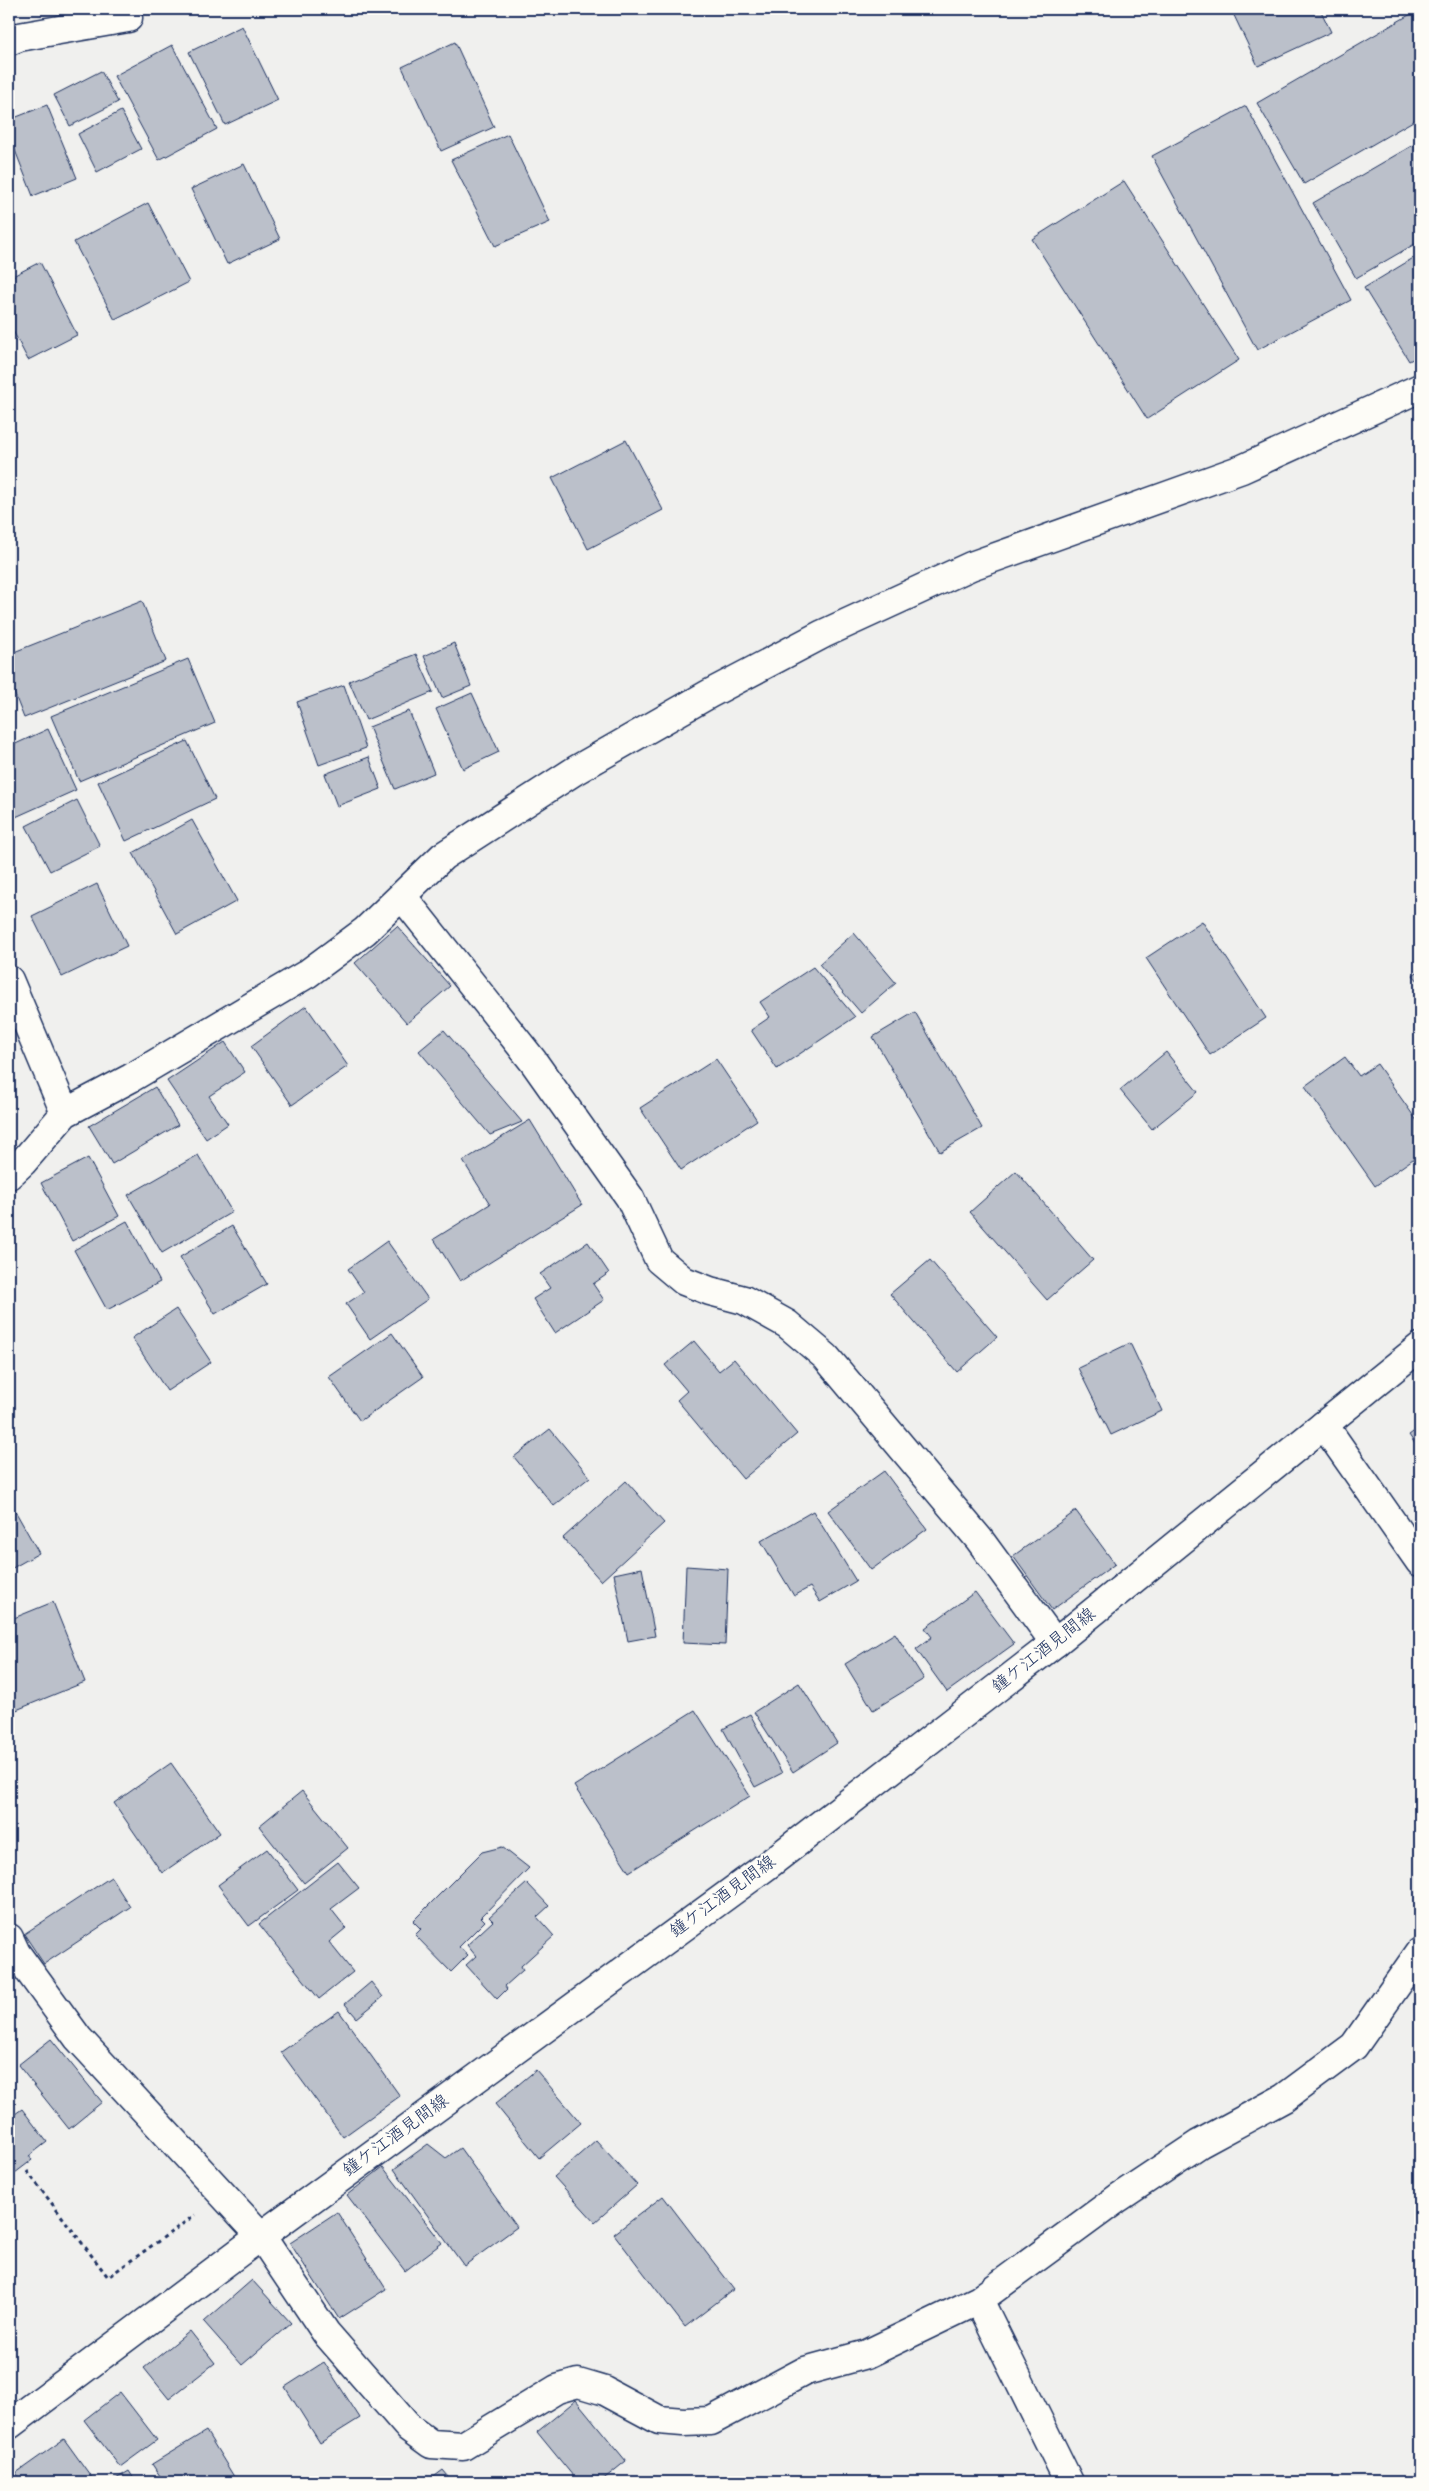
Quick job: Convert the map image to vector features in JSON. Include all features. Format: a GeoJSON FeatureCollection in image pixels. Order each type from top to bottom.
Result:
{"type":"FeatureCollection","features":[{"type":"Feature","properties":{"kind":"street"},"geometry":{"type":"LineString","coordinates":[[9,42],[19,37],[128,18],[125,9]]}},
{"type":"Feature","properties":{"kind":"street"},"geometry":{"type":"LineString","coordinates":[[9,1175],[65,1113],[131,1078],[307,974],[365,931],[443,856],[576,770],[709,694],[823,634],[971,566],[1242,469],[1420,388]]}},
{"type":"Feature","properties":{"kind":"street"},"geometry":{"type":"LineString","coordinates":[[402,896],[533,1061],[630,1198],[659,1260],[684,1280],[710,1292],[744,1300],[787,1324],[826,1357],[979,1539],[1055,1644]]}},
{"type":"Feature","properties":{"kind":"street"},"geometry":{"type":"LineString","coordinates":[[9,980],[65,1113]]}},
{"type":"Feature","properties":{"kind":"street","name":"鐘ケ江酒見間線"},"geometry":{"type":"LineString","coordinates":[[9,2425],[261,2236],[768,1865],[1055,1644],[1420,1347]]}},
{"type":"Feature","properties":{"kind":"street"},"geometry":{"type":"LineString","coordinates":[[1324,1425],[1420,1562]]}},
{"type":"Feature","properties":{"kind":"street"},"geometry":{"type":"LineString","coordinates":[[9,1938],[16,1953],[78,2038],[261,2236],[326,2333],[410,2428],[431,2444],[463,2446],[557,2389],[578,2383],[605,2391],[660,2420],[683,2422],[711,2421],[806,2371],[867,2354],[978,2300],[1118,2198],[1199,2144],[1284,2098],[1354,2046],[1420,1952]]}},
{"type":"Feature","properties":{"kind":"street"},"geometry":{"type":"LineString","coordinates":[[978,2300],[1069,2482]]}},
{"type":"Feature","properties":{"kind":"path"},"geometry":{"type":"LineString","coordinates":[[27,2172],[108,2277],[223,2195]]}},
{"type":"Feature","properties":{"kind":"building"},"geometry":{"type":"Polygon","coordinates":[[[64,9],[103,9],[70,23],[64,9]]]}},
{"type":"Feature","properties":{"kind":"building"},"geometry":{"type":"Polygon","coordinates":[[[1231,9],[1320,9],[1331,32],[1258,66],[1231,9]]]}},
{"type":"Feature","properties":{"kind":"building"},"geometry":{"type":"Polygon","coordinates":[[[1416,11],[1420,18],[1420,117],[1304,184],[1257,103],[1416,11]]]}},
{"type":"Feature","properties":{"kind":"building"},"geometry":{"type":"Polygon","coordinates":[[[242,26],[278,100],[225,125],[189,52],[242,26]]]}},
{"type":"Feature","properties":{"kind":"building"},"geometry":{"type":"Polygon","coordinates":[[[455,42],[494,127],[441,151],[402,67],[455,42]]]}},
{"type":"Feature","properties":{"kind":"building"},"geometry":{"type":"Polygon","coordinates":[[[172,45],[217,129],[159,160],[114,76],[172,45]]]}},
{"type":"Feature","properties":{"kind":"building"},"geometry":{"type":"Polygon","coordinates":[[[101,71],[118,102],[70,126],[54,95],[101,71]]]}},
{"type":"Feature","properties":{"kind":"building"},"geometry":{"type":"Polygon","coordinates":[[[47,105],[77,178],[33,196],[9,135],[9,120],[47,105]]]}},
{"type":"Feature","properties":{"kind":"building"},"geometry":{"type":"Polygon","coordinates":[[[1246,106],[1351,300],[1257,350],[1152,156],[1246,106]]]}},
{"type":"Feature","properties":{"kind":"building"},"geometry":{"type":"Polygon","coordinates":[[[121,111],[141,149],[97,172],[78,134],[121,111]]]}},
{"type":"Feature","properties":{"kind":"building"},"geometry":{"type":"Polygon","coordinates":[[[508,134],[550,222],[495,246],[451,160],[508,134]]]}},
{"type":"Feature","properties":{"kind":"building"},"geometry":{"type":"Polygon","coordinates":[[[1420,141],[1420,241],[1356,278],[1313,203],[1420,141]]]}},
{"type":"Feature","properties":{"kind":"building"},"geometry":{"type":"Polygon","coordinates":[[[244,164],[280,239],[227,264],[191,189],[244,164]]]}},
{"type":"Feature","properties":{"kind":"building"},"geometry":{"type":"Polygon","coordinates":[[[1124,181],[1239,360],[1147,419],[1032,239],[1124,181]]]}},
{"type":"Feature","properties":{"kind":"building"},"geometry":{"type":"Polygon","coordinates":[[[148,203],[189,282],[115,320],[74,242],[148,203]]]}},
{"type":"Feature","properties":{"kind":"building"},"geometry":{"type":"Polygon","coordinates":[[[1420,254],[1420,355],[1409,361],[1364,288],[1420,254]]]}},
{"type":"Feature","properties":{"kind":"building"},"geometry":{"type":"Polygon","coordinates":[[[40,262],[77,335],[28,360],[9,323],[9,278],[40,262]]]}},
{"type":"Feature","properties":{"kind":"building"},"geometry":{"type":"Polygon","coordinates":[[[626,440],[663,510],[588,549],[552,478],[626,440]]]}},
{"type":"Feature","properties":{"kind":"building"},"geometry":{"type":"Polygon","coordinates":[[[142,601],[166,661],[24,718],[9,680],[9,654],[142,601]]]}},
{"type":"Feature","properties":{"kind":"building"},"geometry":{"type":"Polygon","coordinates":[[[454,643],[471,686],[442,698],[424,656],[454,643]]]}},
{"type":"Feature","properties":{"kind":"building"},"geometry":{"type":"Polygon","coordinates":[[[416,654],[433,692],[366,720],[349,681],[416,654]]]}},
{"type":"Feature","properties":{"kind":"building"},"geometry":{"type":"Polygon","coordinates":[[[188,659],[215,723],[79,781],[51,716],[188,659]]]}},
{"type":"Feature","properties":{"kind":"building"},"geometry":{"type":"Polygon","coordinates":[[[344,685],[366,748],[319,765],[297,702],[344,685]]]}},
{"type":"Feature","properties":{"kind":"building"},"geometry":{"type":"Polygon","coordinates":[[[472,693],[499,752],[463,769],[436,709],[472,693]]]}},
{"type":"Feature","properties":{"kind":"building"},"geometry":{"type":"Polygon","coordinates":[[[409,711],[434,773],[395,789],[369,727],[409,711]]]}},
{"type":"Feature","properties":{"kind":"building"},"geometry":{"type":"Polygon","coordinates":[[[48,729],[76,790],[9,820],[9,747],[48,729]]]}},
{"type":"Feature","properties":{"kind":"building"},"geometry":{"type":"Polygon","coordinates":[[[187,741],[215,799],[126,841],[98,782],[187,741]]]}},
{"type":"Feature","properties":{"kind":"building"},"geometry":{"type":"Polygon","coordinates":[[[369,757],[381,789],[337,806],[325,774],[369,757]]]}},
{"type":"Feature","properties":{"kind":"building"},"geometry":{"type":"Polygon","coordinates":[[[77,800],[100,846],[50,871],[26,826],[77,800]]]}},
{"type":"Feature","properties":{"kind":"building"},"geometry":{"type":"Polygon","coordinates":[[[192,820],[237,901],[177,934],[133,853],[192,820]]]}},
{"type":"Feature","properties":{"kind":"building"},"geometry":{"type":"Polygon","coordinates":[[[97,884],[127,946],[62,977],[32,916],[97,884]]]}},
{"type":"Feature","properties":{"kind":"building"},"geometry":{"type":"Polygon","coordinates":[[[1202,921],[1266,1018],[1210,1055],[1146,958],[1202,921]]]}},
{"type":"Feature","properties":{"kind":"building"},"geometry":{"type":"Polygon","coordinates":[[[397,926],[450,986],[407,1023],[355,963],[397,926]]]}},
{"type":"Feature","properties":{"kind":"building"},"geometry":{"type":"Polygon","coordinates":[[[854,933],[896,983],[861,1013],[819,964],[854,933]]]}},
{"type":"Feature","properties":{"kind":"building"},"geometry":{"type":"Polygon","coordinates":[[[813,967],[855,1017],[777,1069],[751,1030],[770,1017],[760,1002],[813,967]]]}},
{"type":"Feature","properties":{"kind":"building"},"geometry":{"type":"Polygon","coordinates":[[[1420,970],[1420,983],[1413,975],[1420,970]]]}},
{"type":"Feature","properties":{"kind":"building"},"geometry":{"type":"Polygon","coordinates":[[[306,1006],[348,1066],[292,1105],[251,1046],[306,1006]]]}},
{"type":"Feature","properties":{"kind":"building"},"geometry":{"type":"Polygon","coordinates":[[[915,1012],[982,1128],[940,1152],[873,1037],[915,1012]]]}},
{"type":"Feature","properties":{"kind":"building"},"geometry":{"type":"Polygon","coordinates":[[[444,1030],[522,1122],[490,1135],[419,1051],[444,1030]]]}},
{"type":"Feature","properties":{"kind":"building"},"geometry":{"type":"Polygon","coordinates":[[[225,1042],[245,1072],[209,1096],[228,1124],[206,1139],[167,1081],[225,1042]]]}},
{"type":"Feature","properties":{"kind":"building"},"geometry":{"type":"Polygon","coordinates":[[[1166,1052],[1198,1092],[1152,1129],[1120,1090],[1166,1052]]]}},
{"type":"Feature","properties":{"kind":"building"},"geometry":{"type":"Polygon","coordinates":[[[1345,1057],[1359,1076],[1377,1064],[1420,1125],[1420,1154],[1375,1186],[1305,1086],[1345,1057]]]}},
{"type":"Feature","properties":{"kind":"building"},"geometry":{"type":"Polygon","coordinates":[[[716,1059],[757,1120],[681,1170],[640,1108],[716,1059]]]}},
{"type":"Feature","properties":{"kind":"building"},"geometry":{"type":"Polygon","coordinates":[[[155,1087],[178,1125],[112,1164],[89,1126],[155,1087]]]}},
{"type":"Feature","properties":{"kind":"building"},"geometry":{"type":"Polygon","coordinates":[[[530,1120],[582,1205],[460,1281],[434,1239],[490,1204],[463,1161],[530,1120]]]}},
{"type":"Feature","properties":{"kind":"building"},"geometry":{"type":"Polygon","coordinates":[[[198,1155],[232,1212],[162,1253],[128,1195],[198,1155]]]}},
{"type":"Feature","properties":{"kind":"building"},"geometry":{"type":"Polygon","coordinates":[[[88,1158],[119,1216],[72,1241],[41,1183],[88,1158]]]}},
{"type":"Feature","properties":{"kind":"building"},"geometry":{"type":"Polygon","coordinates":[[[1016,1171],[1093,1260],[1047,1300],[970,1212],[1016,1171]]]}},
{"type":"Feature","properties":{"kind":"building"},"geometry":{"type":"Polygon","coordinates":[[[127,1221],[160,1282],[107,1310],[74,1250],[127,1221]]]}},
{"type":"Feature","properties":{"kind":"building"},"geometry":{"type":"Polygon","coordinates":[[[232,1226],[267,1284],[215,1314],[180,1257],[232,1226]]]}},
{"type":"Feature","properties":{"kind":"building"},"geometry":{"type":"Polygon","coordinates":[[[387,1241],[428,1299],[370,1339],[346,1304],[364,1292],[348,1269],[387,1241]]]}},
{"type":"Feature","properties":{"kind":"building"},"geometry":{"type":"Polygon","coordinates":[[[588,1242],[609,1273],[593,1284],[604,1300],[555,1333],[533,1299],[550,1288],[540,1274],[588,1242]]]}},
{"type":"Feature","properties":{"kind":"building"},"geometry":{"type":"Polygon","coordinates":[[[930,1260],[997,1337],[957,1372],[890,1294],[930,1260]]]}},
{"type":"Feature","properties":{"kind":"building"},"geometry":{"type":"Polygon","coordinates":[[[176,1309],[211,1362],[167,1391],[132,1338],[176,1309]]]}},
{"type":"Feature","properties":{"kind":"building"},"geometry":{"type":"Polygon","coordinates":[[[392,1333],[423,1377],[360,1421],[329,1377],[392,1333]]]}},
{"type":"Feature","properties":{"kind":"building"},"geometry":{"type":"Polygon","coordinates":[[[694,1341],[719,1371],[734,1359],[797,1434],[743,1479],[677,1400],[687,1391],[665,1365],[694,1341]]]}},
{"type":"Feature","properties":{"kind":"building"},"geometry":{"type":"Polygon","coordinates":[[[1130,1343],[1162,1411],[1111,1435],[1078,1368],[1130,1343]]]}},
{"type":"Feature","properties":{"kind":"building"},"geometry":{"type":"Polygon","coordinates":[[[1420,1427],[1420,1451],[1409,1435],[1420,1427]]]}},
{"type":"Feature","properties":{"kind":"building"},"geometry":{"type":"Polygon","coordinates":[[[550,1429],[590,1477],[554,1506],[514,1457],[550,1429]]]}},
{"type":"Feature","properties":{"kind":"building"},"geometry":{"type":"Polygon","coordinates":[[[884,1471],[927,1529],[871,1570],[828,1511],[884,1471]]]}},
{"type":"Feature","properties":{"kind":"building"},"geometry":{"type":"Polygon","coordinates":[[[626,1481],[664,1523],[601,1581],[563,1538],[626,1481]]]}},
{"type":"Feature","properties":{"kind":"building"},"geometry":{"type":"Polygon","coordinates":[[[9,1500],[39,1553],[9,1570],[9,1500]]]}},
{"type":"Feature","properties":{"kind":"building"},"geometry":{"type":"Polygon","coordinates":[[[813,1511],[856,1581],[820,1602],[810,1587],[794,1596],[761,1541],[813,1511]]]}},
{"type":"Feature","properties":{"kind":"building"},"geometry":{"type":"Polygon","coordinates":[[[1076,1511],[1115,1564],[1052,1610],[1013,1556],[1076,1511]]]}},
{"type":"Feature","properties":{"kind":"building"},"geometry":{"type":"Polygon","coordinates":[[[686,1566],[728,1569],[725,1645],[683,1643],[686,1566]]]}},
{"type":"Feature","properties":{"kind":"building"},"geometry":{"type":"Polygon","coordinates":[[[642,1568],[655,1636],[628,1641],[614,1574],[642,1568]]]}},
{"type":"Feature","properties":{"kind":"building"},"geometry":{"type":"Polygon","coordinates":[[[975,1592],[1014,1644],[947,1692],[916,1649],[932,1637],[925,1628],[975,1592]]]}},
{"type":"Feature","properties":{"kind":"building"},"geometry":{"type":"Polygon","coordinates":[[[53,1602],[85,1682],[9,1713],[9,1620],[53,1602]]]}},
{"type":"Feature","properties":{"kind":"building"},"geometry":{"type":"Polygon","coordinates":[[[895,1633],[924,1679],[873,1710],[845,1664],[895,1633]]]}},
{"type":"Feature","properties":{"kind":"building"},"geometry":{"type":"Polygon","coordinates":[[[799,1683],[837,1743],[793,1772],[754,1712],[799,1683]]]}},
{"type":"Feature","properties":{"kind":"building"},"geometry":{"type":"Polygon","coordinates":[[[695,1710],[750,1796],[629,1872],[574,1786],[695,1710]]]}},
{"type":"Feature","properties":{"kind":"building"},"geometry":{"type":"Polygon","coordinates":[[[750,1714],[782,1773],[755,1787],[723,1729],[750,1714]]]}},
{"type":"Feature","properties":{"kind":"building"},"geometry":{"type":"Polygon","coordinates":[[[171,1763],[220,1833],[162,1873],[114,1803],[171,1763]]]}},
{"type":"Feature","properties":{"kind":"building"},"geometry":{"type":"Polygon","coordinates":[[[302,1791],[348,1848],[304,1883],[259,1826],[302,1791]]]}},
{"type":"Feature","properties":{"kind":"building"},"geometry":{"type":"Polygon","coordinates":[[[502,1847],[529,1868],[481,1917],[485,1921],[459,1947],[468,1955],[451,1972],[415,1935],[421,1929],[413,1921],[482,1852],[502,1847]]]}},
{"type":"Feature","properties":{"kind":"building"},"geometry":{"type":"Polygon","coordinates":[[[267,1849],[298,1890],[249,1926],[218,1885],[267,1849]]]}},
{"type":"Feature","properties":{"kind":"building"},"geometry":{"type":"Polygon","coordinates":[[[338,1862],[359,1888],[331,1909],[346,1928],[329,1942],[353,1972],[319,1999],[259,1924],[338,1862]]]}},
{"type":"Feature","properties":{"kind":"building"},"geometry":{"type":"Polygon","coordinates":[[[111,1877],[130,1907],[44,1964],[24,1934],[111,1877]]]}},
{"type":"Feature","properties":{"kind":"building"},"geometry":{"type":"Polygon","coordinates":[[[527,1883],[549,1906],[537,1917],[554,1936],[521,1966],[523,1970],[505,1986],[507,1989],[497,1999],[466,1965],[476,1956],[467,1945],[493,1921],[489,1917],[527,1883]]]}},
{"type":"Feature","properties":{"kind":"building"},"geometry":{"type":"Polygon","coordinates":[[[371,1982],[383,1997],[357,2018],[345,2004],[371,1982]]]}},
{"type":"Feature","properties":{"kind":"building"},"geometry":{"type":"Polygon","coordinates":[[[339,2011],[400,2096],[343,2137],[281,2052],[339,2011]]]}},
{"type":"Feature","properties":{"kind":"building"},"geometry":{"type":"Polygon","coordinates":[[[51,2039],[102,2102],[69,2129],[18,2065],[51,2039]]]}},
{"type":"Feature","properties":{"kind":"building"},"geometry":{"type":"Polygon","coordinates":[[[536,2070],[581,2123],[539,2158],[495,2104],[536,2070]]]}},
{"type":"Feature","properties":{"kind":"building"},"geometry":{"type":"Polygon","coordinates":[[[9,2106],[15,2114],[22,2109],[47,2142],[29,2156],[32,2160],[15,2173],[11,2167],[9,2168],[9,2106]]]}},
{"type":"Feature","properties":{"kind":"building"},"geometry":{"type":"Polygon","coordinates":[[[596,2140],[637,2185],[595,2222],[554,2177],[596,2140]]]}},
{"type":"Feature","properties":{"kind":"building"},"geometry":{"type":"Polygon","coordinates":[[[428,2144],[446,2158],[460,2148],[517,2227],[464,2266],[394,2169],[428,2144]]]}},
{"type":"Feature","properties":{"kind":"building"},"geometry":{"type":"Polygon","coordinates":[[[383,2167],[442,2243],[405,2271],[347,2195],[383,2167]]]}},
{"type":"Feature","properties":{"kind":"building"},"geometry":{"type":"Polygon","coordinates":[[[663,2196],[734,2289],[685,2327],[614,2234],[663,2196]]]}},
{"type":"Feature","properties":{"kind":"building"},"geometry":{"type":"Polygon","coordinates":[[[337,2212],[386,2289],[339,2319],[290,2243],[337,2212]]]}},
{"type":"Feature","properties":{"kind":"building"},"geometry":{"type":"Polygon","coordinates":[[[252,2280],[291,2323],[242,2365],[204,2322],[252,2280]]]}},
{"type":"Feature","properties":{"kind":"building"},"geometry":{"type":"Polygon","coordinates":[[[190,2331],[215,2363],[169,2399],[144,2368],[190,2331]]]}},
{"type":"Feature","properties":{"kind":"building"},"geometry":{"type":"Polygon","coordinates":[[[324,2362],[360,2418],[320,2443],[285,2387],[324,2362]]]}},
{"type":"Feature","properties":{"kind":"building"},"geometry":{"type":"Polygon","coordinates":[[[120,2392],[157,2440],[120,2467],[84,2420],[120,2392]]]}},
{"type":"Feature","properties":{"kind":"building"},"geometry":{"type":"Polygon","coordinates":[[[576,2400],[626,2461],[600,2482],[578,2482],[537,2432],[576,2400]]]}},
{"type":"Feature","properties":{"kind":"building"},"geometry":{"type":"Polygon","coordinates":[[[206,2431],[236,2480],[232,2482],[164,2482],[152,2464],[206,2431]]]}},
{"type":"Feature","properties":{"kind":"building"},"geometry":{"type":"Polygon","coordinates":[[[64,2439],[95,2482],[23,2482],[16,2473],[64,2439]]]}},
{"type":"Feature","properties":{"kind":"building"},"geometry":{"type":"Polygon","coordinates":[[[443,2470],[453,2482],[427,2482],[443,2470]]]}},
{"type":"Feature","properties":{"kind":"building"},"geometry":{"type":"Polygon","coordinates":[[[129,2471],[136,2482],[111,2482],[129,2471]]]}}]}
